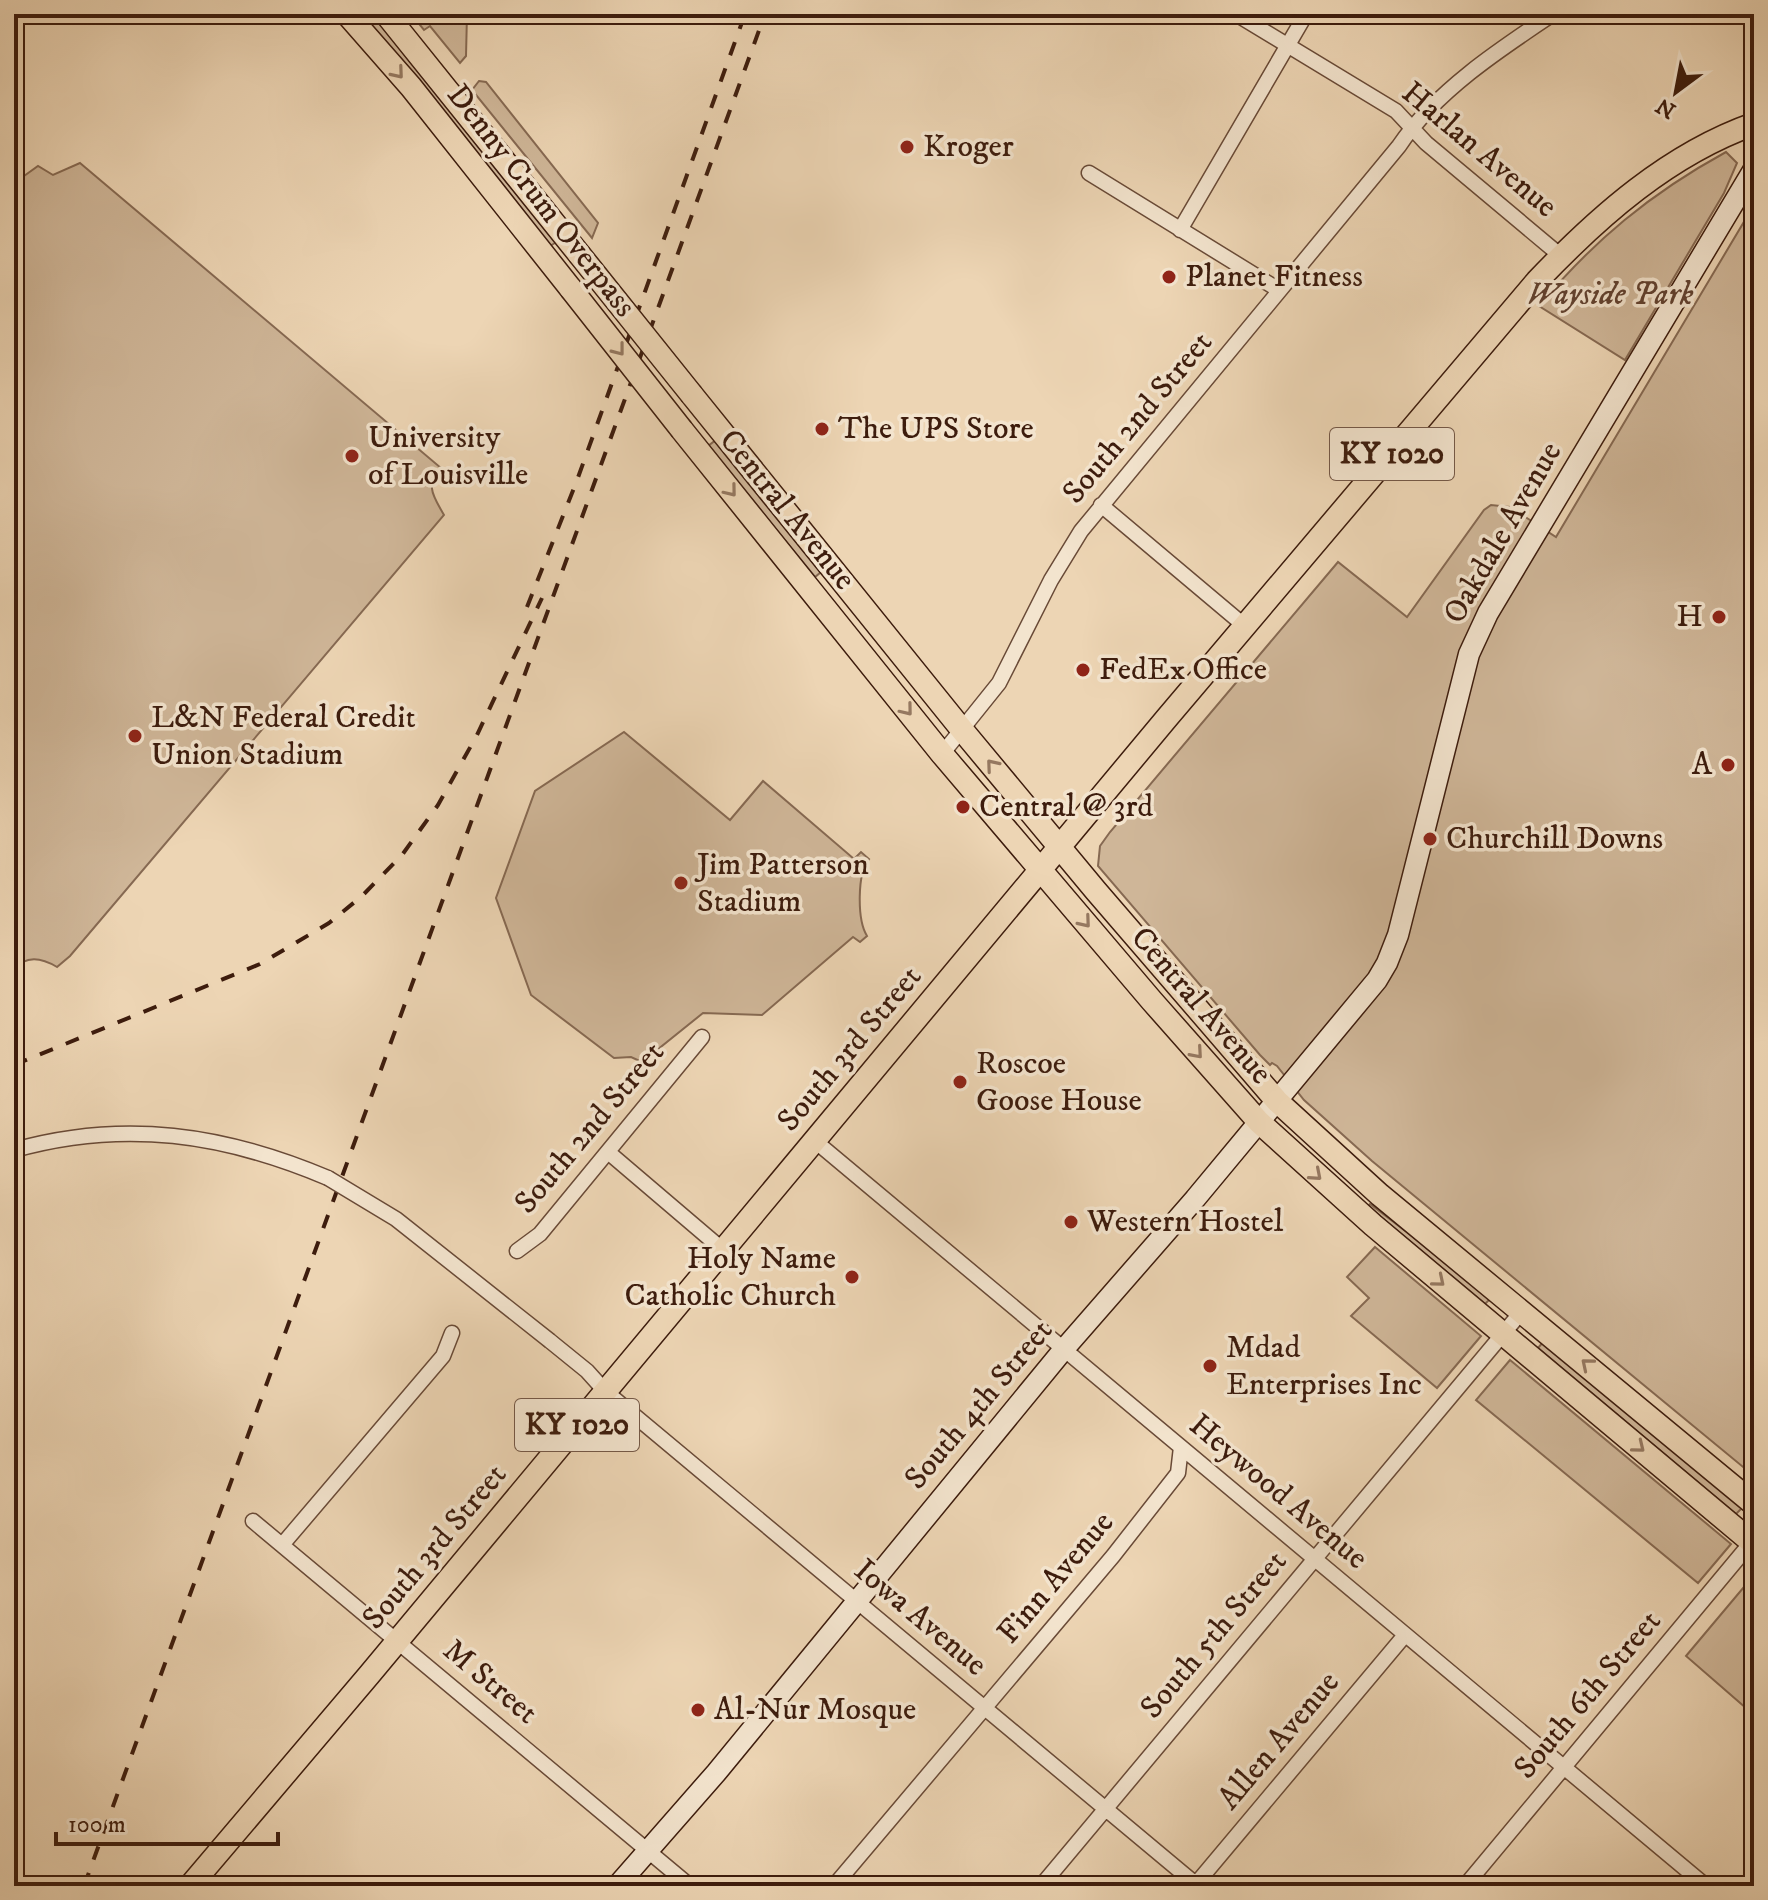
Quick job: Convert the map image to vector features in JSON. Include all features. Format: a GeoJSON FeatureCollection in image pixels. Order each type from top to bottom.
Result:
{"type":"FeatureCollection","features":[{"type":"Feature","properties":{"kind":"main road","name":"Denny Crum Overpass"},"geometry":{"type":"LineString","coordinates":[[347,14],[411,87],[682,430]]}},
{"type":"Feature","properties":{"kind":"main road","name":"Denny Crum Overpass"},"geometry":{"type":"LineString","coordinates":[[386,14],[692,395]]}},
{"type":"Feature","properties":{"kind":"main road","name":"KY 1020"},"geometry":{"type":"LineString","coordinates":[[1561,256],[1625,199],[1677,162],[1754,124]]}},
{"type":"Feature","properties":{"kind":"main road","name":"Oakdale Avenue"},"geometry":{"type":"LineString","coordinates":[[1387,963],[1398,935],[1469,654],[1497,597],[1754,169]]}},
{"type":"Feature","properties":{"kind":"main road","name":"South 3rd Street"},"geometry":{"type":"LineString","coordinates":[[190,1886],[1060,847],[1561,256]]}},
{"type":"Feature","properties":{"kind":"main road","name":"Central Avenue"},"geometry":{"type":"LineString","coordinates":[[692,395],[963,731],[1277,1101],[1371,1187],[1754,1504]]}},
{"type":"Feature","properties":{"kind":"main road","name":"Central Avenue"},"geometry":{"type":"LineString","coordinates":[[682,430],[942,754],[1259,1122],[1373,1225],[1753,1542]]}},
{"type":"Feature","properties":{"kind":"main road","name":"South 4th Street"},"geometry":{"type":"LineString","coordinates":[[617,1886],[716,1773],[1064,1349],[1277,1101],[1377,980],[1387,963]]}},
{"type":"Feature","properties":{"kind":"street","name":"Harlan Avenue"},"geometry":{"type":"LineString","coordinates":[[1236,14],[1396,111],[1426,143],[1561,256]]}},
{"type":"Feature","properties":{"kind":"street"},"geometry":{"type":"LineString","coordinates":[[1180,230],[1306,14]]}},
{"type":"Feature","properties":{"kind":"street","name":"South 2nd Street"},"geometry":{"type":"LineString","coordinates":[[942,754],[999,683],[1051,580],[1101,505],[1412,127],[1471,72],[1553,14]]}},
{"type":"Feature","properties":{"kind":"street"},"geometry":{"type":"LineString","coordinates":[[1089,173],[1279,290]]}},
{"type":"Feature","properties":{"kind":"street"},"geometry":{"type":"LineString","coordinates":[[1101,505],[1246,627]]}},
{"type":"Feature","properties":{"kind":"street","name":"South 2nd Street"},"geometry":{"type":"LineString","coordinates":[[517,1251],[540,1234],[702,1037]]}},
{"type":"Feature","properties":{"kind":"street","name":"Iowa Avenue"},"geometry":{"type":"LineString","coordinates":[[14,1150],[65,1139],[134,1133],[210,1140],[272,1155],[328,1178],[374,1204],[418,1235],[587,1371],[605,1391],[1197,1885]]}},
{"type":"Feature","properties":{"kind":"street","name":"Heywood Avenue"},"geometry":{"type":"LineString","coordinates":[[815,1141],[1706,1886]]}},
{"type":"Feature","properties":{"kind":"street"},"geometry":{"type":"LineString","coordinates":[[608,1152],[723,1250]]}},
{"type":"Feature","properties":{"kind":"street","name":"South 5th Street"},"geometry":{"type":"LineString","coordinates":[[1041,1886],[1523,1310]]}},
{"type":"Feature","properties":{"kind":"street"},"geometry":{"type":"LineString","coordinates":[[282,1545],[443,1356],[452,1333]]}},
{"type":"Feature","properties":{"kind":"street","name":"Finn Avenue"},"geometry":{"type":"LineString","coordinates":[[834,1886],[1113,1556],[1178,1473],[1181,1447]]}},
{"type":"Feature","properties":{"kind":"street","name":"M Street"},"geometry":{"type":"LineString","coordinates":[[253,1521],[690,1886]]}},
{"type":"Feature","properties":{"kind":"street","name":"South 6th Street"},"geometry":{"type":"LineString","coordinates":[[1465,1886],[1753,1542]]}},
{"type":"Feature","properties":{"kind":"street","name":"Allen Avenue"},"geometry":{"type":"LineString","coordinates":[[1197,1885],[1405,1635]]}},
{"type":"Feature","properties":{"kind":"green space"},"geometry":{"type":"Polygon","coordinates":[[[362,14],[375,14],[389,30],[558,241],[550,246],[362,14]]]}},
{"type":"Feature","properties":{"kind":"green space"},"geometry":{"type":"Polygon","coordinates":[[[411,14],[467,14],[466,56],[460,63],[430,26],[424,30],[411,14]]]}},
{"type":"Feature","properties":{"kind":"green space"},"geometry":{"type":"Polygon","coordinates":[[[479,81],[486,82],[598,223],[592,238],[472,90],[479,81]]]}},
{"type":"Feature","properties":{"kind":"green space","name":"Wayside Park"},"geometry":{"type":"Polygon","coordinates":[[[1726,152],[1737,163],[1724,193],[1625,360],[1539,306],[1580,260],[1625,220],[1673,184],[1726,152]]]}},
{"type":"Feature","properties":{"kind":"green space","name":"L&N Federal Credit Union Stadium"},"geometry":{"type":"Polygon","coordinates":[[[80,163],[441,468],[433,481],[432,491],[444,515],[70,956],[57,967],[34,959],[14,970],[14,251],[17,253],[24,176],[38,166],[53,175],[80,163]]]}},
{"type":"Feature","properties":{"kind":"green space","name":"Churchill Downs"},"geometry":{"type":"Polygon","coordinates":[[[1754,205],[1754,1476],[1372,1161],[1304,1100],[1277,1066],[1270,1065],[1260,1055],[1098,866],[1100,846],[1110,832],[1338,562],[1407,617],[1484,510],[1491,505],[1510,507],[1556,537],[1754,205]]]}},
{"type":"Feature","properties":{"kind":"green space"},"geometry":{"type":"Polygon","coordinates":[[[716,440],[821,572],[815,577],[708,446],[716,440]]]}},
{"type":"Feature","properties":{"kind":"green space","name":"Jim Patterson Stadium"},"geometry":{"type":"Polygon","coordinates":[[[624,732],[730,820],[763,781],[854,859],[861,852],[869,859],[862,875],[860,897],[861,919],[867,936],[860,942],[853,937],[762,1015],[703,1013],[642,1062],[631,1057],[614,1058],[531,995],[496,898],[535,791],[624,732]]]}},
{"type":"Feature","properties":{"kind":"green space"},"geometry":{"type":"Polygon","coordinates":[[[1370,1204],[1492,1297],[1485,1304],[1368,1206],[1370,1204]]]}},
{"type":"Feature","properties":{"kind":"green space"},"geometry":{"type":"Polygon","coordinates":[[[1375,1247],[1481,1336],[1437,1388],[1351,1316],[1369,1298],[1347,1277],[1375,1247]]]}},
{"type":"Feature","properties":{"kind":"green space"},"geometry":{"type":"Polygon","coordinates":[[[1544,1341],[1743,1507],[1736,1514],[1538,1348],[1544,1341]]]}},
{"type":"Feature","properties":{"kind":"green space"},"geometry":{"type":"Polygon","coordinates":[[[1510,1360],[1731,1544],[1698,1583],[1476,1400],[1510,1360]]]}},
{"type":"Feature","properties":{"kind":"green space"},"geometry":{"type":"Polygon","coordinates":[[[1754,1575],[1754,1715],[1686,1656],[1754,1575]]]}},
{"type":"Feature","properties":{"kind":"railway"},"geometry":{"type":"LineString","coordinates":[[527,607],[576,483],[745,14]]}},
{"type":"Feature","properties":{"kind":"railway"},"geometry":{"type":"LineString","coordinates":[[84,1886],[765,14]]}},
{"type":"Feature","properties":{"kind":"railway"},"geometry":{"type":"LineString","coordinates":[[14,1065],[260,964],[329,923],[362,896],[402,855],[438,805],[477,735],[542,598]]}},
{"type":"Feature","properties":{"kind":"place","name":"Kroger"},"geometry":{"type":"Point","coordinates":[907,147]}},
{"type":"Feature","properties":{"kind":"place","name":"Planet Fitness"},"geometry":{"type":"Point","coordinates":[1169,277]}},
{"type":"Feature","properties":{"kind":"place","name":"The UPS Store"},"geometry":{"type":"Point","coordinates":[822,429]}},
{"type":"Feature","properties":{"kind":"place","name":"University of Louisville"},"geometry":{"type":"Point","coordinates":[352,456]}},
{"type":"Feature","properties":{"kind":"place","name":"H"},"geometry":{"type":"Point","coordinates":[1719,617]}},
{"type":"Feature","properties":{"kind":"place","name":"FedEx Office"},"geometry":{"type":"Point","coordinates":[1083,670]}},
{"type":"Feature","properties":{"kind":"place","name":"L&N Federal Credit Union Stadium"},"geometry":{"type":"Point","coordinates":[135,736]}},
{"type":"Feature","properties":{"kind":"place","name":"A"},"geometry":{"type":"Point","coordinates":[1728,765]}},
{"type":"Feature","properties":{"kind":"place","name":"Central @ 3rd"},"geometry":{"type":"Point","coordinates":[963,807]}},
{"type":"Feature","properties":{"kind":"place","name":"Churchill Downs"},"geometry":{"type":"Point","coordinates":[1430,839]}},
{"type":"Feature","properties":{"kind":"place","name":"Jim Patterson Stadium"},"geometry":{"type":"Point","coordinates":[681,883]}},
{"type":"Feature","properties":{"kind":"place","name":"Roscoe Goose House"},"geometry":{"type":"Point","coordinates":[960,1082]}},
{"type":"Feature","properties":{"kind":"place","name":"Western Hostel"},"geometry":{"type":"Point","coordinates":[1071,1222]}},
{"type":"Feature","properties":{"kind":"place","name":"Holy Name Catholic Church"},"geometry":{"type":"Point","coordinates":[852,1277]}},
{"type":"Feature","properties":{"kind":"place","name":"Mdad Enterprises Inc"},"geometry":{"type":"Point","coordinates":[1210,1366]}},
{"type":"Feature","properties":{"kind":"place","name":"Al-Nur Mosque"},"geometry":{"type":"Point","coordinates":[698,1710]}}]}
